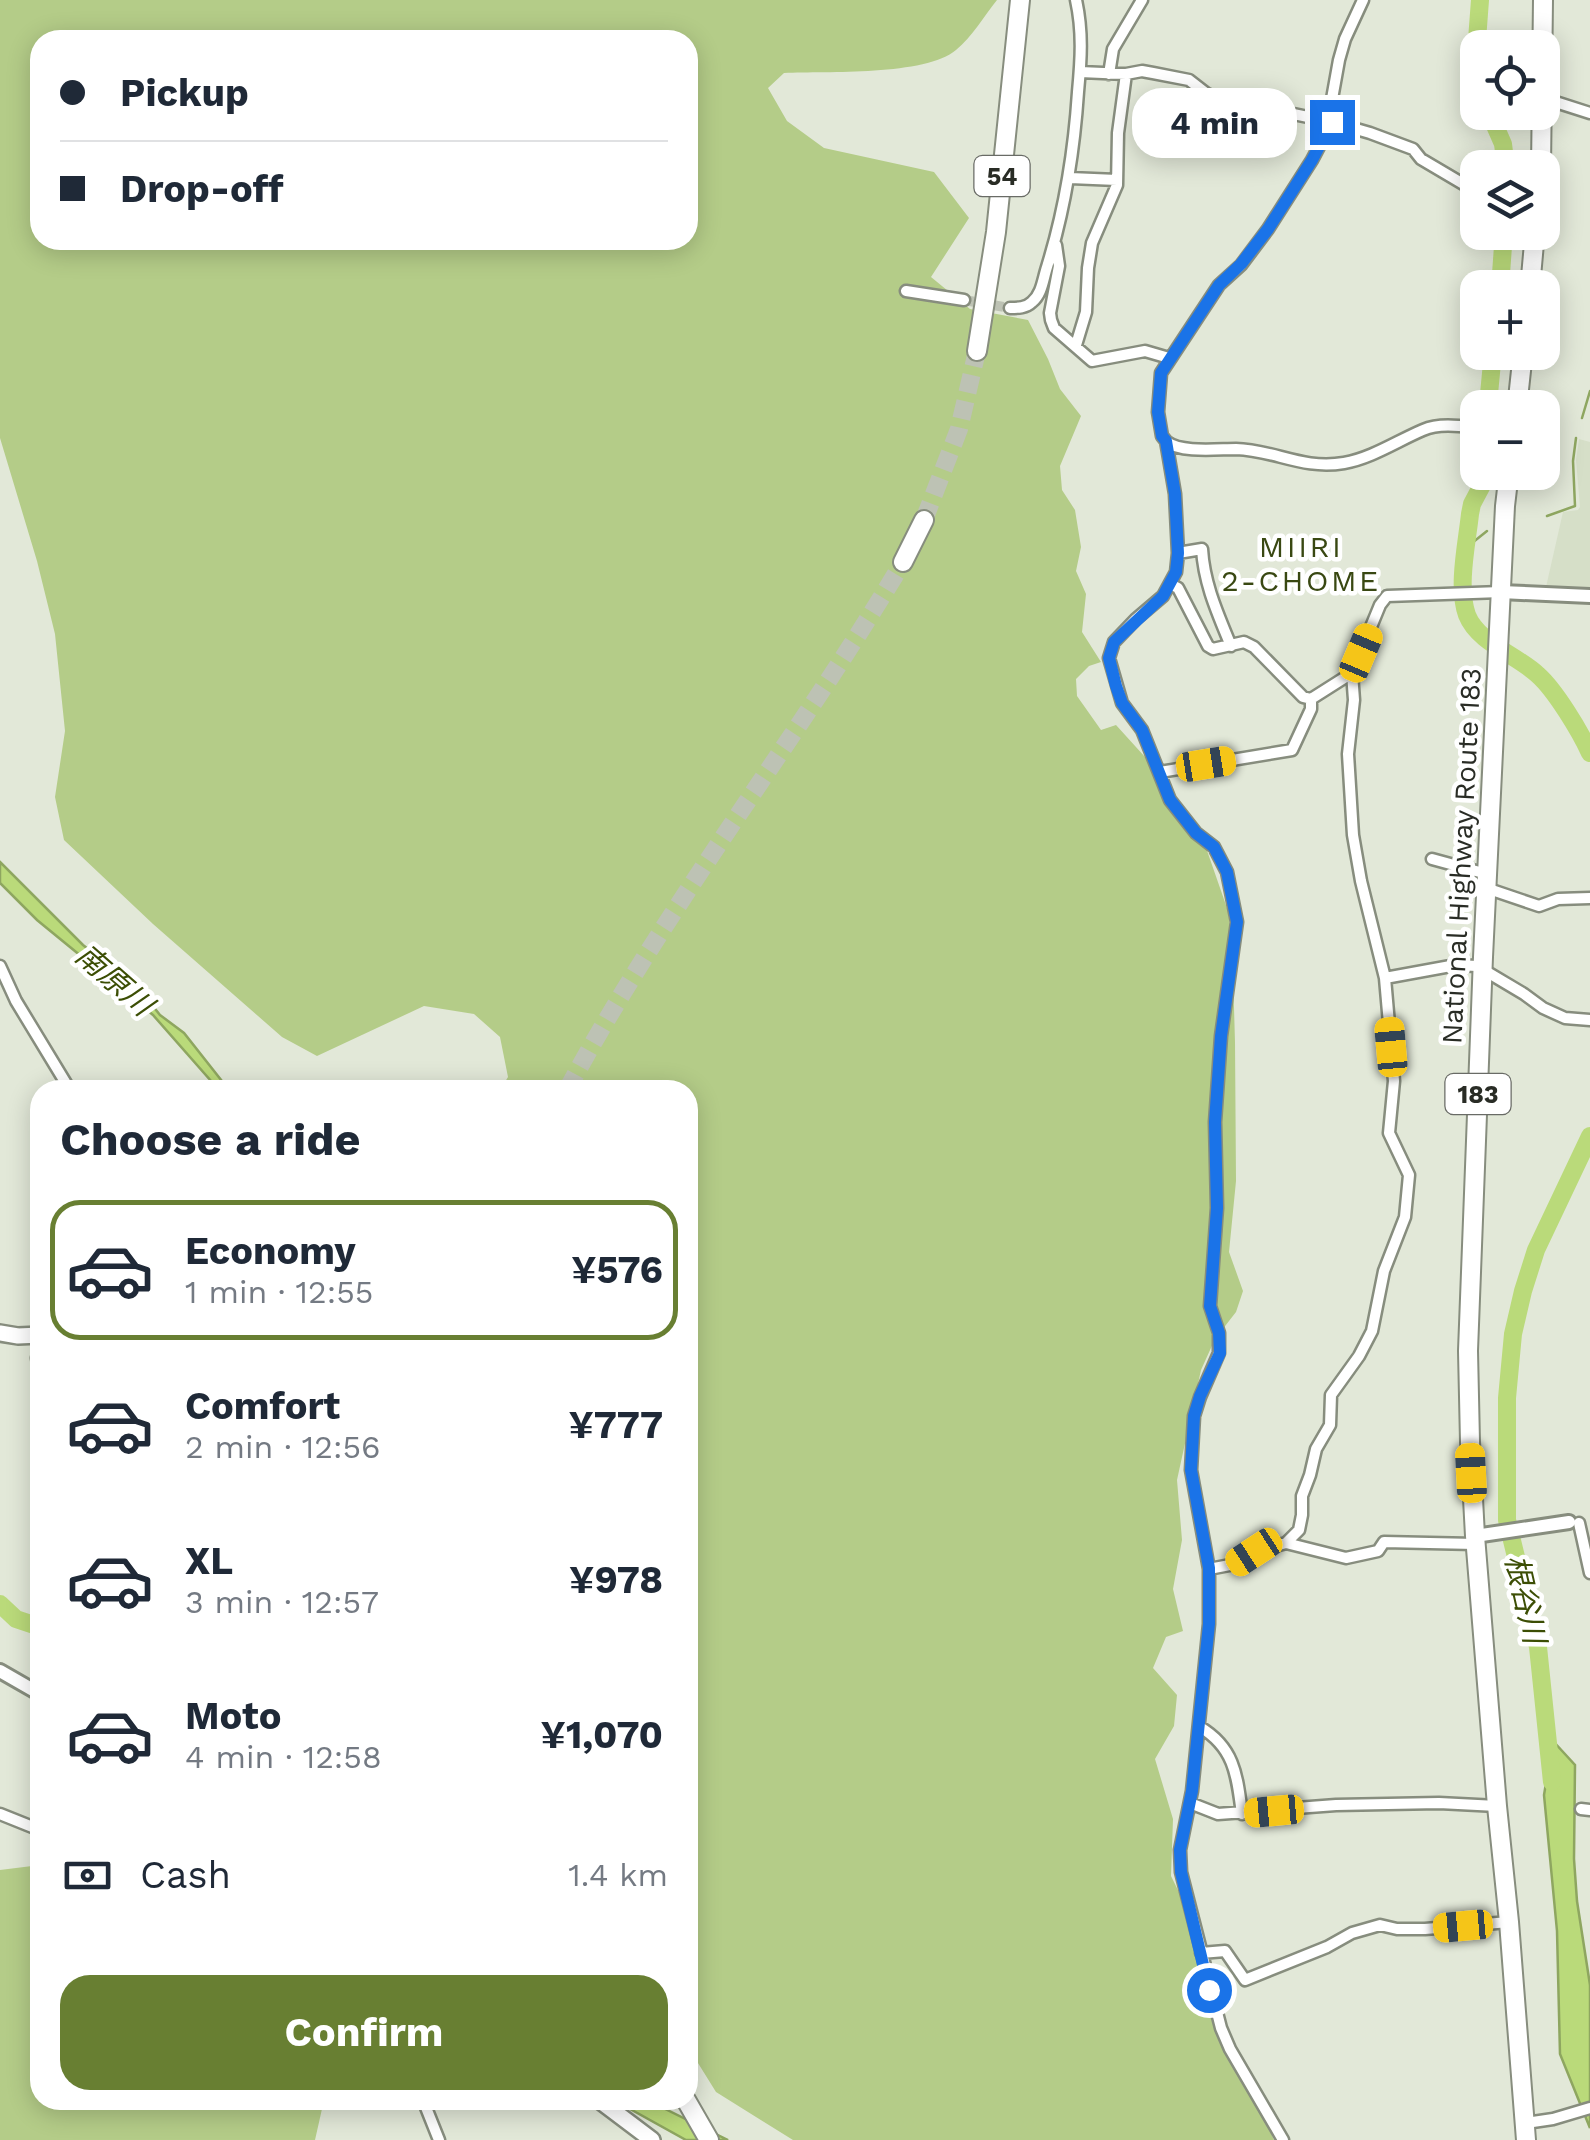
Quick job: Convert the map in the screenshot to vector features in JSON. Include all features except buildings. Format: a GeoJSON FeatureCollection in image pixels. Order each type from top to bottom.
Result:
{"type":"FeatureCollection","features":[{"type":"Feature","properties":{"kind":"highway","name":"54"},"geometry":{"type":"LineString","coordinates":[[977,351],[996,232],[1020,0]]}},
{"type":"Feature","properties":{"kind":"highway"},"geometry":{"type":"LineString","coordinates":[[1543,0],[1543,30]]}},
{"type":"Feature","properties":{"kind":"highway","name":"National Highway Route 183"},"geometry":{"type":"LineString","coordinates":[[1507,490],[1482,971],[1468,1351],[1475,1540],[1529,2134]]}},
{"type":"Feature","properties":{"kind":"highway"},"geometry":{"type":"LineString","coordinates":[[904,562],[924,520]]}},
{"type":"Feature","properties":{"kind":"highway"},"geometry":{"type":"LineString","coordinates":[[692,2110],[709,2140]]}},
{"type":"Feature","properties":{"kind":"main road"},"geometry":{"type":"LineString","coordinates":[[0,1333],[30,1335]]}},
{"type":"Feature","properties":{"kind":"main road"},"geometry":{"type":"LineString","coordinates":[[612,2110],[652,2140]]}},
{"type":"Feature","properties":{"kind":"street"},"geometry":{"type":"LineString","coordinates":[[1010,308],[1034,302],[1056,244],[1070,178],[1080,72],[1082,46],[1076,0]]}},
{"type":"Feature","properties":{"kind":"street"},"geometry":{"type":"LineString","coordinates":[[1109,74],[1113,48],[1142,0]]}},
{"type":"Feature","properties":{"kind":"street"},"geometry":{"type":"LineString","coordinates":[[1363,0],[1339,60],[1330,110],[1332,122],[1312,160],[1268,229],[1219,285],[1161,373],[1158,412],[1162,436],[1179,448],[1253,450],[1324,466],[1348,462],[1408,439],[1425,428],[1460,427]]}},
{"type":"Feature","properties":{"kind":"street"},"geometry":{"type":"LineString","coordinates":[[1080,72],[1142,71],[1189,80],[1217,98],[1332,122],[1413,149],[1421,159],[1460,182]]}},
{"type":"Feature","properties":{"kind":"street"},"geometry":{"type":"LineString","coordinates":[[1076,345],[1086,312],[1092,243],[1117,180],[1126,74]]}},
{"type":"Feature","properties":{"kind":"street"},"geometry":{"type":"LineString","coordinates":[[1560,104],[1590,113]]}},
{"type":"Feature","properties":{"kind":"street"},"geometry":{"type":"LineString","coordinates":[[1070,178],[1117,180]]}},
{"type":"Feature","properties":{"kind":"street"},"geometry":{"type":"LineString","coordinates":[[1056,244],[1059,266],[1050,313],[1054,328],[1092,360],[1145,351],[1169,358]]}},
{"type":"Feature","properties":{"kind":"street"},"geometry":{"type":"LineString","coordinates":[[906,291],[964,300]]}},
{"type":"Feature","properties":{"kind":"street"},"geometry":{"type":"LineString","coordinates":[[1166,441],[1175,494],[1176,572],[1163,596],[1114,642],[1109,658],[1122,703],[1142,730],[1170,800],[1196,833],[1214,847],[1227,872],[1237,922],[1221,1036],[1215,1122],[1217,1208],[1210,1306],[1219,1333],[1220,1353],[1194,1416],[1191,1470],[1209,1568],[1209,1624],[1200,1727],[1180,1850],[1181,1872],[1220,2028],[1283,2140]]}},
{"type":"Feature","properties":{"kind":"street"},"geometry":{"type":"LineString","coordinates":[[1178,553],[1202,549],[1208,588],[1231,646]]}},
{"type":"Feature","properties":{"kind":"street"},"geometry":{"type":"LineString","coordinates":[[1170,584],[1178,588],[1208,646],[1213,650],[1244,642],[1254,647],[1304,697],[1311,699],[1352,673]]}},
{"type":"Feature","properties":{"kind":"street"},"geometry":{"type":"LineString","coordinates":[[1209,1568],[1235,1564],[1254,1552],[1286,1543],[1299,1530],[1302,1496],[1316,1450],[1330,1425],[1331,1395],[1372,1331],[1384,1271],[1405,1217],[1409,1174],[1390,1133],[1394,1081],[1385,978],[1360,881],[1353,836],[1348,754],[1354,700],[1352,673],[1387,596],[1500,592],[1590,596]]}},
{"type":"Feature","properties":{"kind":"street"},"geometry":{"type":"LineString","coordinates":[[1160,772],[1292,750],[1311,699]]}},
{"type":"Feature","properties":{"kind":"street"},"geometry":{"type":"LineString","coordinates":[[1432,859],[1539,906],[1558,898],[1590,898]]}},
{"type":"Feature","properties":{"kind":"street"},"geometry":{"type":"LineString","coordinates":[[0,966],[16,1001],[64,1080]]}},
{"type":"Feature","properties":{"kind":"street"},"geometry":{"type":"LineString","coordinates":[[1385,978],[1477,966],[1543,1008],[1565,1018],[1590,1020]]}},
{"type":"Feature","properties":{"kind":"street"},"geometry":{"type":"LineString","coordinates":[[1286,1543],[1346,1558],[1378,1551],[1384,1542],[1475,1540],[1579,1522],[1590,1573]]}},
{"type":"Feature","properties":{"kind":"street"},"geometry":{"type":"LineString","coordinates":[[0,1671],[30,1688]]}},
{"type":"Feature","properties":{"kind":"street"},"geometry":{"type":"LineString","coordinates":[[1200,1727],[1220,1742],[1230,1758],[1242,1814]]}},
{"type":"Feature","properties":{"kind":"street"},"geometry":{"type":"LineString","coordinates":[[1190,1803],[1218,1814],[1350,1805],[1497,1806]]}},
{"type":"Feature","properties":{"kind":"street"},"geometry":{"type":"LineString","coordinates":[[0,1814],[30,1826]]}},
{"type":"Feature","properties":{"kind":"street"},"geometry":{"type":"LineString","coordinates":[[1201,1952],[1225,1951],[1245,1980],[1327,1948],[1352,1933],[1380,1925],[1425,1930],[1510,1922]]}},
{"type":"Feature","properties":{"kind":"street"},"geometry":{"type":"LineString","coordinates":[[1529,2134],[1553,2119],[1590,2108]]}},
{"type":"Feature","properties":{"kind":"street"},"geometry":{"type":"LineString","coordinates":[[427,2110],[440,2140]]}},
{"type":"Feature","properties":{"kind":"shaded area"},"geometry":{"type":"Polygon","coordinates":[[[0,0],[997,0],[962,45],[942,58],[899,68],[784,73],[768,88],[787,121],[824,148],[934,172],[969,218],[931,277],[970,309],[1028,320],[1060,389],[1081,416],[1060,466],[1062,490],[1075,510],[1081,547],[1076,571],[1086,594],[1082,632],[1101,662],[1089,666],[1076,679],[1077,696],[1101,730],[1116,725],[1165,779],[1203,839],[1228,911],[1232,939],[1236,1181],[1229,1252],[1243,1291],[1236,1312],[1215,1339],[1201,1370],[1177,1480],[1182,1540],[1173,1589],[1183,1631],[1166,1637],[1153,1668],[1177,1695],[1174,1726],[1155,1759],[1173,1819],[1171,1876],[1201,1937],[1235,2052],[1274,2140],[793,2140],[716,2092],[698,2063],[698,1080],[506,1080],[500,1037],[474,1014],[424,1006],[317,1056],[282,1037],[64,840],[55,797],[65,731],[55,634],[0,438],[0,0]]]}},
{"type":"Feature","properties":{"kind":"shaded area"},"geometry":{"type":"Polygon","coordinates":[[[1579,439],[1590,442],[1590,587],[1546,587],[1563,512],[1580,507],[1576,460],[1579,439]]]}},
{"type":"Feature","properties":{"kind":"shaded area"},"geometry":{"type":"Polygon","coordinates":[[[30,1866],[30,2110],[322,2110],[315,2140],[0,2140],[0,1870],[30,1866]]]}},
{"type":"Feature","properties":{"kind":"water","name":"南原川"},"geometry":{"type":"Polygon","coordinates":[[[0,862],[83,945],[141,991],[160,1015],[184,1033],[221,1080],[210,1080],[153,1015],[37,920],[0,883],[0,862]]]}},
{"type":"Feature","properties":{"kind":"water"},"geometry":{"type":"Polygon","coordinates":[[[1553,1741],[1575,1765],[1574,1859],[1590,1985],[1590,2128],[1560,2054],[1557,1931],[1544,1795],[1553,1741]]]}},
{"type":"Feature","properties":{"kind":"water"},"geometry":{"type":"Polygon","coordinates":[[[632,2110],[667,2110],[728,2140],[686,2140],[632,2110]]]}},
{"type":"Feature","properties":{"kind":"waterway"},"geometry":{"type":"LineString","coordinates":[[1478,30],[1480,0]]}},
{"type":"Feature","properties":{"kind":"waterway"},"geometry":{"type":"LineString","coordinates":[[1497,130],[1504,150]]}},
{"type":"Feature","properties":{"kind":"waterway"},"geometry":{"type":"LineString","coordinates":[[1501,270],[1503,250]]}},
{"type":"Feature","properties":{"kind":"waterway"},"geometry":{"type":"LineString","coordinates":[[1489,390],[1491,370]]}},
{"type":"Feature","properties":{"kind":"waterway"},"geometry":{"type":"LineString","coordinates":[[1582,418],[1590,391]]}},
{"type":"Feature","properties":{"kind":"waterway"},"geometry":{"type":"LineString","coordinates":[[1547,516],[1575,506],[1576,438]]}},
{"type":"Feature","properties":{"kind":"waterway"},"geometry":{"type":"LineString","coordinates":[[1479,490],[1470,514],[1463,578],[1467,615],[1480,633],[1545,682],[1567,711],[1590,753]]}},
{"type":"Feature","properties":{"kind":"waterway"},"geometry":{"type":"LineString","coordinates":[[1467,547],[1487,531]]}},
{"type":"Feature","properties":{"kind":"waterway","name":"根谷川"},"geometry":{"type":"LineString","coordinates":[[1552,1782],[1538,1647],[1507,1520],[1507,1398],[1513,1334],[1523,1291],[1536,1250],[1590,1136]]}},
{"type":"Feature","properties":{"kind":"waterway"},"geometry":{"type":"LineString","coordinates":[[0,1604],[16,1619],[30,1624]]}},
{"type":"Feature","properties":{"kind":"tunnel"},"geometry":{"type":"LineString","coordinates":[[964,300],[1010,308]]}},
{"type":"Feature","properties":{"kind":"tunnel"},"geometry":{"type":"LineString","coordinates":[[924,520],[959,429],[977,351]]}},
{"type":"Feature","properties":{"kind":"tunnel"},"geometry":{"type":"LineString","coordinates":[[573,1080],[646,955],[903,562]]}},
{"type":"Feature","properties":{"kind":"district","name":"MIIRI 2-CHOME"},"geometry":{"type":"Point","coordinates":[1301,564]}},
{"type":"Feature","properties":{"kind":"route"},"geometry":{"type":"LineString","coordinates":[[1209,1990],[1181,1872],[1180,1850],[1192,1791],[1209,1624],[1209,1568],[1191,1470],[1194,1416],[1220,1353],[1219,1333],[1210,1306],[1217,1208],[1215,1122],[1221,1036],[1237,922],[1227,872],[1214,847],[1196,833],[1170,800],[1142,730],[1122,703],[1109,658],[1114,642],[1163,596],[1176,572],[1175,494],[1158,412],[1161,373],[1219,285],[1268,229],[1332,122]]}}]}
